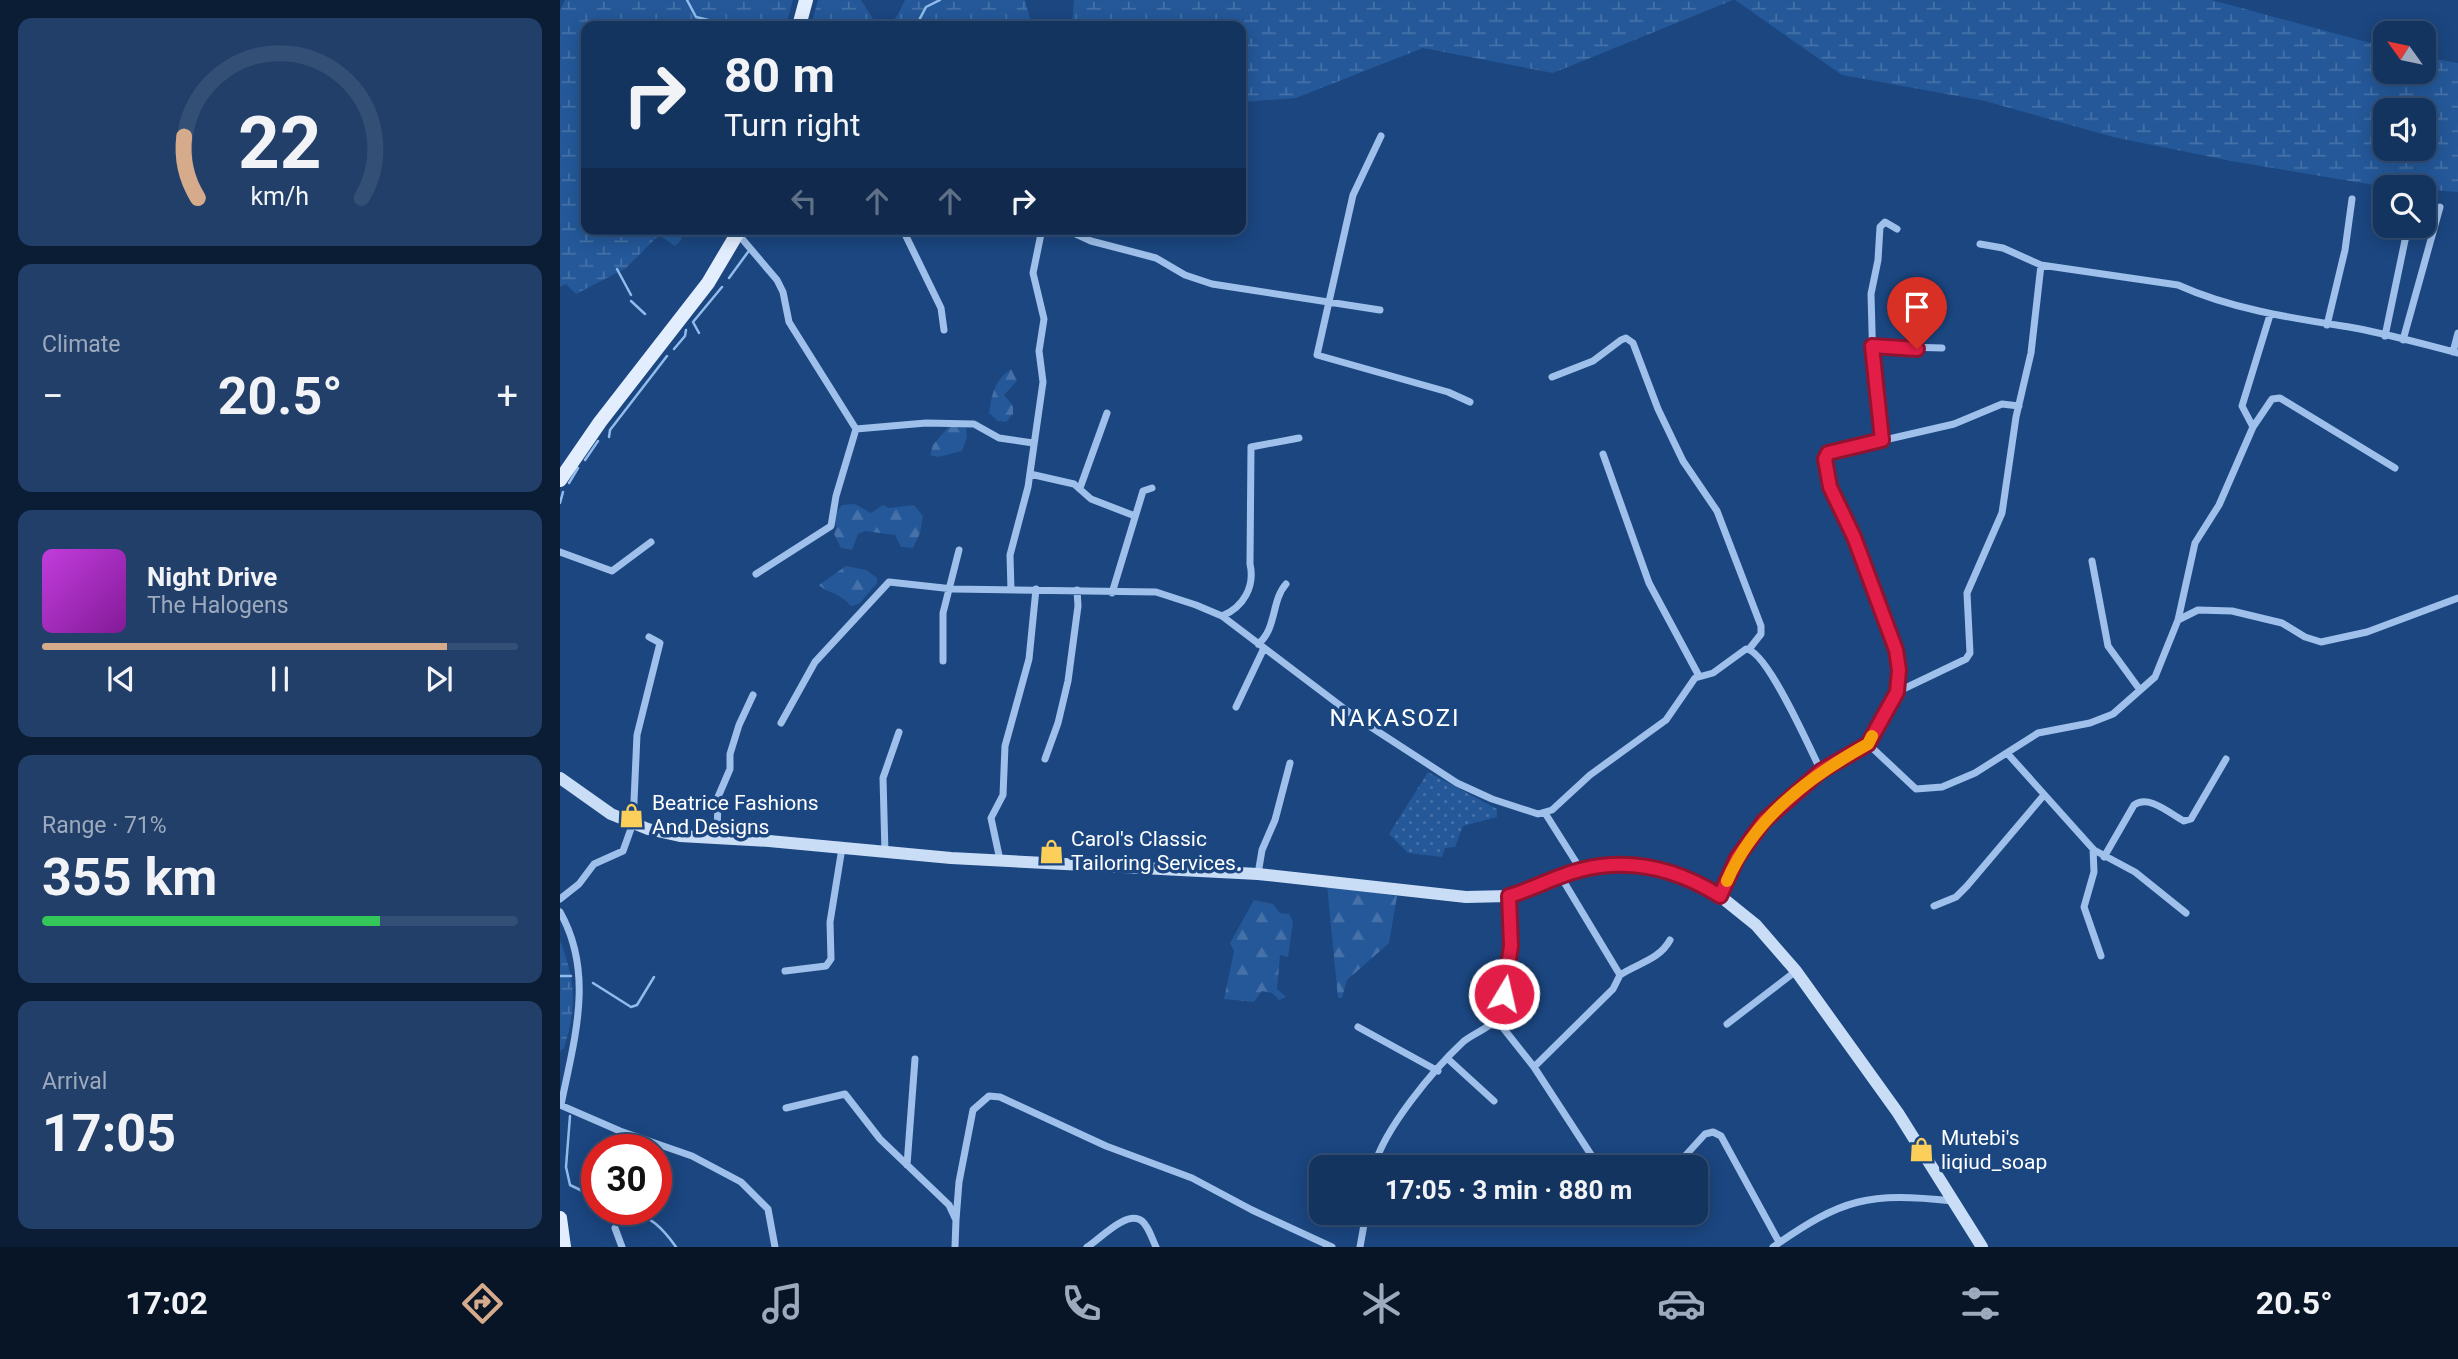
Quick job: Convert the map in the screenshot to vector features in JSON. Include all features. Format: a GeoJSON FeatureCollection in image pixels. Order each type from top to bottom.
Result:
{"type":"FeatureCollection","features":[{"type":"Feature","properties":{"kind":"main road"},"geometry":{"type":"LineString","coordinates":[[800,21],[806,0]]}},
{"type":"Feature","properties":{"kind":"main road"},"geometry":{"type":"LineString","coordinates":[[560,480],[600,422],[708,283],[737,235]]}},
{"type":"Feature","properties":{"kind":"main road"},"geometry":{"type":"LineString","coordinates":[[560,1218],[564,1247]]}},
{"type":"Feature","properties":{"kind":"street"},"geometry":{"type":"LineString","coordinates":[[1381,136],[1353,195],[1316,350],[1320,358],[1363,367],[1448,392],[1470,402]]}},
{"type":"Feature","properties":{"kind":"street"},"geometry":{"type":"LineString","coordinates":[[2327,325],[2345,250],[2352,199]]}},
{"type":"Feature","properties":{"kind":"street"},"geometry":{"type":"LineString","coordinates":[[2403,340],[2440,207]]}},
{"type":"Feature","properties":{"kind":"street"},"geometry":{"type":"LineString","coordinates":[[1882,440],[1872,346],[1871,294],[1878,260],[1880,227],[1885,222],[1897,229]]}},
{"type":"Feature","properties":{"kind":"street"},"geometry":{"type":"LineString","coordinates":[[741,235],[777,279],[783,292],[789,322],[856,429],[836,496],[831,526],[756,574]]}},
{"type":"Feature","properties":{"kind":"street"},"geometry":{"type":"LineString","coordinates":[[905,235],[938,301],[944,330]]}},
{"type":"Feature","properties":{"kind":"street"},"geometry":{"type":"LineString","coordinates":[[1012,590],[1010,555],[1030,474],[1043,375],[1039,351],[1044,319],[1032,273],[1041,235]]}},
{"type":"Feature","properties":{"kind":"street"},"geometry":{"type":"LineString","coordinates":[[1078,235],[1156,258],[1200,281],[1380,310]]}},
{"type":"Feature","properties":{"kind":"street"},"geometry":{"type":"LineString","coordinates":[[2385,336],[2405,238]]}},
{"type":"Feature","properties":{"kind":"street"},"geometry":{"type":"LineString","coordinates":[[1980,244],[2003,248],[2041,265],[2178,285],[2197,294],[2270,315],[2455,352],[2458,333]]}},
{"type":"Feature","properties":{"kind":"street"},"geometry":{"type":"LineString","coordinates":[[1897,692],[1966,659],[1970,653],[1967,593],[2002,513],[2019,406],[2031,353],[2041,265]]}},
{"type":"Feature","properties":{"kind":"street"},"geometry":{"type":"LineString","coordinates":[[2253,427],[2242,406],[2270,315]]}},
{"type":"Feature","properties":{"kind":"street"},"geometry":{"type":"LineString","coordinates":[[781,723],[815,662],[884,585],[895,581],[947,589],[1156,592],[1222,616],[1354,716],[1457,783],[1532,813],[1545,813],[1590,775],[1666,720],[1686,686],[1699,676],[1713,673],[1750,648],[1761,634],[1761,626],[1744,576],[1717,511],[1683,461],[1658,409],[1633,343],[1626,338],[1621,340],[1593,361],[1552,377]]}},
{"type":"Feature","properties":{"kind":"street"},"geometry":{"type":"LineString","coordinates":[[1872,346],[1942,348]]}},
{"type":"Feature","properties":{"kind":"street"},"geometry":{"type":"LineString","coordinates":[[1868,744],[1908,783],[1916,789],[1927,790],[1975,773],[2038,733],[2090,723],[2113,714],[2160,669],[2178,620],[2195,543],[2219,505],[2253,427],[2272,399],[2280,398],[2395,468]]}},
{"type":"Feature","properties":{"kind":"street"},"geometry":{"type":"LineString","coordinates":[[1720,896],[1750,837],[1764,821],[1821,771],[1868,744],[1897,692],[1899,670],[1896,650],[1854,537],[1830,487],[1824,463],[1828,453],[1954,424],[2002,404],[2019,406]]}},
{"type":"Feature","properties":{"kind":"street"},"geometry":{"type":"LineString","coordinates":[[1080,488],[1107,413]]}},
{"type":"Feature","properties":{"kind":"street"},"geometry":{"type":"LineString","coordinates":[[856,429],[926,423],[974,424],[999,438],[1033,443]]}},
{"type":"Feature","properties":{"kind":"street"},"geometry":{"type":"LineString","coordinates":[[1222,616],[1232,612],[1248,593],[1253,579],[1249,540],[1251,447],[1299,438]]}},
{"type":"Feature","properties":{"kind":"street"},"geometry":{"type":"LineString","coordinates":[[1603,454],[1649,583],[1699,676]]}},
{"type":"Feature","properties":{"kind":"street"},"geometry":{"type":"LineString","coordinates":[[1030,474],[1080,488],[1091,499],[1135,516]]}},
{"type":"Feature","properties":{"kind":"street"},"geometry":{"type":"LineString","coordinates":[[1112,593],[1143,491],[1152,488]]}},
{"type":"Feature","properties":{"kind":"street"},"geometry":{"type":"LineString","coordinates":[[560,552],[612,571],[651,542]]}},
{"type":"Feature","properties":{"kind":"street"},"geometry":{"type":"LineString","coordinates":[[943,661],[943,613],[959,550]]}},
{"type":"Feature","properties":{"kind":"street"},"geometry":{"type":"LineString","coordinates":[[2092,561],[2108,646],[2140,690]]}},
{"type":"Feature","properties":{"kind":"street"},"geometry":{"type":"LineString","coordinates":[[1236,707],[1269,632],[1276,603],[1286,584]]}},
{"type":"Feature","properties":{"kind":"street"},"geometry":{"type":"LineString","coordinates":[[1000,860],[991,818],[1003,795],[1005,746],[1029,659],[1036,589]]}},
{"type":"Feature","properties":{"kind":"street"},"geometry":{"type":"LineString","coordinates":[[1045,760],[1068,681],[1078,606],[1077,590]]}},
{"type":"Feature","properties":{"kind":"street"},"geometry":{"type":"LineString","coordinates":[[2178,620],[2198,610],[2232,611],[2264,617],[2321,642],[2367,632],[2458,598]]}},
{"type":"Feature","properties":{"kind":"street"},"geometry":{"type":"LineString","coordinates":[[560,900],[579,884],[594,864],[623,851],[633,823],[634,754],[660,643],[649,637]]}},
{"type":"Feature","properties":{"kind":"street"},"geometry":{"type":"LineString","coordinates":[[1750,648],[1779,687],[1821,771]]}},
{"type":"Feature","properties":{"kind":"street"},"geometry":{"type":"LineString","coordinates":[[717,839],[718,797],[730,769],[730,754],[736,734],[753,695]]}},
{"type":"Feature","properties":{"kind":"street"},"geometry":{"type":"LineString","coordinates":[[885,852],[883,778],[899,732]]}},
{"type":"Feature","properties":{"kind":"street"},"geometry":{"type":"LineString","coordinates":[[2007,753],[2092,849],[2135,873],[2186,913]]}},
{"type":"Feature","properties":{"kind":"street"},"geometry":{"type":"LineString","coordinates":[[2104,857],[2137,802],[2148,802],[2184,821],[2191,819],[2226,759]]}},
{"type":"Feature","properties":{"kind":"street"},"geometry":{"type":"LineString","coordinates":[[1258,874],[1262,850],[1275,820],[1290,763]]}},
{"type":"Feature","properties":{"kind":"street"},"geometry":{"type":"LineString","coordinates":[[560,778],[598,806],[633,823],[680,836],[1000,860],[1258,874],[1466,897],[1509,896],[1581,870],[1623,864],[1653,867],[1701,884],[1720,896],[1756,925],[1796,971],[1855,1048],[1982,1247]]}},
{"type":"Feature","properties":{"kind":"street"},"geometry":{"type":"LineString","coordinates":[[1934,906],[1956,897],[1967,886],[2044,795]]}},
{"type":"Feature","properties":{"kind":"street"},"geometry":{"type":"LineString","coordinates":[[1545,813],[1581,870]]}},
{"type":"Feature","properties":{"kind":"street"},"geometry":{"type":"LineString","coordinates":[[785,971],[826,966],[831,959],[830,922],[842,848]]}},
{"type":"Feature","properties":{"kind":"street"},"geometry":{"type":"LineString","coordinates":[[2092,849],[2094,872],[2084,907],[2101,956]]}},
{"type":"Feature","properties":{"kind":"street"},"geometry":{"type":"LineString","coordinates":[[1561,877],[1620,975]]}},
{"type":"Feature","properties":{"kind":"street"},"geometry":{"type":"LineString","coordinates":[[1378,1155],[1386,1135],[1448,1059],[1474,1032],[1496,1019],[1508,979],[1509,896]]}},
{"type":"Feature","properties":{"kind":"street"},"geometry":{"type":"LineString","coordinates":[[560,912],[573,941],[581,990],[560,1105],[630,1135],[692,1156],[741,1182],[768,1209],[775,1247]]}},
{"type":"Feature","properties":{"kind":"street"},"geometry":{"type":"LineString","coordinates":[[1534,1067],[1613,989],[1620,975],[1652,960],[1670,940]]}},
{"type":"Feature","properties":{"kind":"street"},"geometry":{"type":"LineString","coordinates":[[1727,1024],[1796,971]]}},
{"type":"Feature","properties":{"kind":"street"},"geometry":{"type":"LineString","coordinates":[[1496,1019],[1534,1067],[1591,1155]]}},
{"type":"Feature","properties":{"kind":"street"},"geometry":{"type":"LineString","coordinates":[[1358,1027],[1438,1071]]}},
{"type":"Feature","properties":{"kind":"street"},"geometry":{"type":"LineString","coordinates":[[907,1165],[915,1059]]}},
{"type":"Feature","properties":{"kind":"street"},"geometry":{"type":"LineString","coordinates":[[1448,1059],[1494,1101]]}},
{"type":"Feature","properties":{"kind":"street"},"geometry":{"type":"LineString","coordinates":[[786,1108],[845,1094],[864,1122],[941,1196],[956,1220]]}},
{"type":"Feature","properties":{"kind":"street"},"geometry":{"type":"LineString","coordinates":[[955,1247],[959,1182],[973,1110],[989,1096],[1000,1097],[1106,1146],[1192,1178],[1252,1210],[1332,1247]]}},
{"type":"Feature","properties":{"kind":"street"},"geometry":{"type":"LineString","coordinates":[[1686,1155],[1706,1134],[1713,1132],[1721,1136],[1776,1245],[1841,1205],[1866,1198],[1912,1196],[1953,1200]]}},
{"type":"Feature","properties":{"kind":"street"},"geometry":{"type":"LineString","coordinates":[[1087,1247],[1121,1223],[1136,1219],[1145,1226],[1156,1247]]}},
{"type":"Feature","properties":{"kind":"street"},"geometry":{"type":"LineString","coordinates":[[1360,1247],[1364,1225]]}},
{"type":"Feature","properties":{"kind":"street"},"geometry":{"type":"LineString","coordinates":[[615,1228],[622,1247]]}},
{"type":"Feature","properties":{"kind":"green space"},"geometry":{"type":"Polygon","coordinates":[[[565,0],[793,0],[787,21],[581,21],[581,235],[659,235],[626,268],[576,294],[566,284],[560,287],[560,10],[565,0]]]}},
{"type":"Feature","properties":{"kind":"green space"},"geometry":{"type":"Polygon","coordinates":[[[818,0],[861,0],[874,21],[812,21],[818,0]]]}},
{"type":"Feature","properties":{"kind":"green space"},"geometry":{"type":"Polygon","coordinates":[[[905,0],[1025,0],[1031,21],[892,21],[905,0]]]}},
{"type":"Feature","properties":{"kind":"green space"},"geometry":{"type":"Polygon","coordinates":[[[1074,0],[1733,0],[1553,73],[1423,48],[1296,98],[1246,102],[1246,21],[1072,21],[1074,0]]]}},
{"type":"Feature","properties":{"kind":"green space"},"geometry":{"type":"Polygon","coordinates":[[[1735,0],[2212,0],[2373,44],[2373,84],[2436,84],[2436,59],[2458,63],[2458,192],[2436,190],[2436,175],[2373,175],[2373,185],[2231,161],[2113,137],[1985,101],[1842,75],[1735,0]]]}},
{"type":"Feature","properties":{"kind":"green space"},"geometry":{"type":"Polygon","coordinates":[[[659,235],[681,235],[681,240],[675,246],[659,235]]]}},
{"type":"Feature","properties":{"kind":"green space"},"geometry":{"type":"Polygon","coordinates":[[[1011,369],[1017,381],[1004,395],[1013,406],[1013,414],[1006,422],[998,421],[989,413],[991,400],[997,383],[1011,369]]]}},
{"type":"Feature","properties":{"kind":"green space"},"geometry":{"type":"Polygon","coordinates":[[[950,425],[966,427],[967,437],[962,451],[938,457],[930,455],[933,445],[950,425]]]}},
{"type":"Feature","properties":{"kind":"green space"},"geometry":{"type":"Polygon","coordinates":[[[855,504],[871,513],[883,505],[889,508],[914,505],[923,516],[920,533],[913,548],[901,547],[895,535],[865,531],[858,534],[852,550],[841,548],[834,534],[837,526],[830,521],[842,505],[855,504]]]}},
{"type":"Feature","properties":{"kind":"green space"},"geometry":{"type":"Polygon","coordinates":[[[846,566],[866,570],[877,578],[877,583],[859,604],[851,606],[819,585],[846,566]]]}},
{"type":"Feature","properties":{"kind":"green space"},"geometry":{"type":"Polygon","coordinates":[[[1428,772],[1497,809],[1497,817],[1463,826],[1455,847],[1445,848],[1442,857],[1408,853],[1389,834],[1428,772]]]}},
{"type":"Feature","properties":{"kind":"green space"},"geometry":{"type":"Polygon","coordinates":[[[1327,885],[1397,896],[1389,943],[1347,980],[1342,998],[1338,998],[1327,885]]]}},
{"type":"Feature","properties":{"kind":"green space"},"geometry":{"type":"Polygon","coordinates":[[[1254,900],[1273,904],[1280,913],[1289,914],[1293,922],[1288,957],[1280,955],[1277,989],[1286,997],[1279,1000],[1272,993],[1262,991],[1254,1002],[1224,999],[1234,951],[1230,943],[1254,900]]]}},
{"type":"Feature","properties":{"kind":"green space"},"geometry":{"type":"Polygon","coordinates":[[[560,940],[572,981],[573,1006],[564,1048],[560,1051],[560,940]]]}},
{"type":"Feature","properties":{"kind":"waterway"},"geometry":{"type":"LineString","coordinates":[[687,0],[696,17],[712,21]]}},
{"type":"Feature","properties":{"kind":"waterway"},"geometry":{"type":"LineString","coordinates":[[919,21],[926,7],[940,0]]}},
{"type":"Feature","properties":{"kind":"waterway"},"geometry":{"type":"LineString","coordinates":[[729,278],[748,252]]}},
{"type":"Feature","properties":{"kind":"waterway"},"geometry":{"type":"LineString","coordinates":[[617,269],[631,295]]}},
{"type":"Feature","properties":{"kind":"waterway"},"geometry":{"type":"LineString","coordinates":[[699,333],[693,322],[722,287]]}},
{"type":"Feature","properties":{"kind":"waterway"},"geometry":{"type":"LineString","coordinates":[[631,301],[645,314]]}},
{"type":"Feature","properties":{"kind":"waterway"},"geometry":{"type":"LineString","coordinates":[[674,349],[685,336],[686,330]]}},
{"type":"Feature","properties":{"kind":"waterway"},"geometry":{"type":"LineString","coordinates":[[609,437],[610,430],[667,356]]}},
{"type":"Feature","properties":{"kind":"waterway"},"geometry":{"type":"LineString","coordinates":[[585,460],[598,441]]}},
{"type":"Feature","properties":{"kind":"waterway"},"geometry":{"type":"LineString","coordinates":[[569,483],[578,468]]}},
{"type":"Feature","properties":{"kind":"waterway"},"geometry":{"type":"LineString","coordinates":[[560,503],[563,492]]}},
{"type":"Feature","properties":{"kind":"waterway"},"geometry":{"type":"LineString","coordinates":[[560,976],[571,976]]}},
{"type":"Feature","properties":{"kind":"waterway"},"geometry":{"type":"LineString","coordinates":[[593,983],[631,1007],[637,1005],[654,977]]}},
{"type":"Feature","properties":{"kind":"waterway"},"geometry":{"type":"LineString","coordinates":[[570,1116],[566,1167],[570,1185],[581,1190]]}},
{"type":"Feature","properties":{"kind":"waterway"},"geometry":{"type":"LineString","coordinates":[[656,1225],[676,1247]]}},
{"type":"Feature","properties":{"kind":"slow traffic"},"geometry":{"type":"LineString","coordinates":[[1727,881],[1737,858],[1764,821],[1821,771],[1868,744],[1872,736]]}},
{"type":"Feature","properties":{"kind":"place","name":"Beatrice Fashions And Designs"},"geometry":{"type":"Point","coordinates":[632,815]}},
{"type":"Feature","properties":{"kind":"place","name":"Carol's Classic Tailoring Services."},"geometry":{"type":"Point","coordinates":[1051,851]}},
{"type":"Feature","properties":{"kind":"place","name":"Mutebi's liqiud_soap"},"geometry":{"type":"Point","coordinates":[1921,1150]}},
{"type":"Feature","properties":{"kind":"district","name":"NAKASOZI"},"geometry":{"type":"Point","coordinates":[1395,718]}},
{"type":"Feature","properties":{"kind":"route"},"geometry":{"type":"LineString","coordinates":[[1504,994],[1511,946],[1509,896],[1581,870],[1623,864],[1639,864],[1680,875],[1720,896],[1737,858],[1764,821],[1821,771],[1868,744],[1897,692],[1899,670],[1896,650],[1854,537],[1830,487],[1825,459],[1828,453],[1882,440],[1872,366],[1872,346],[1917,349]]}}]}
